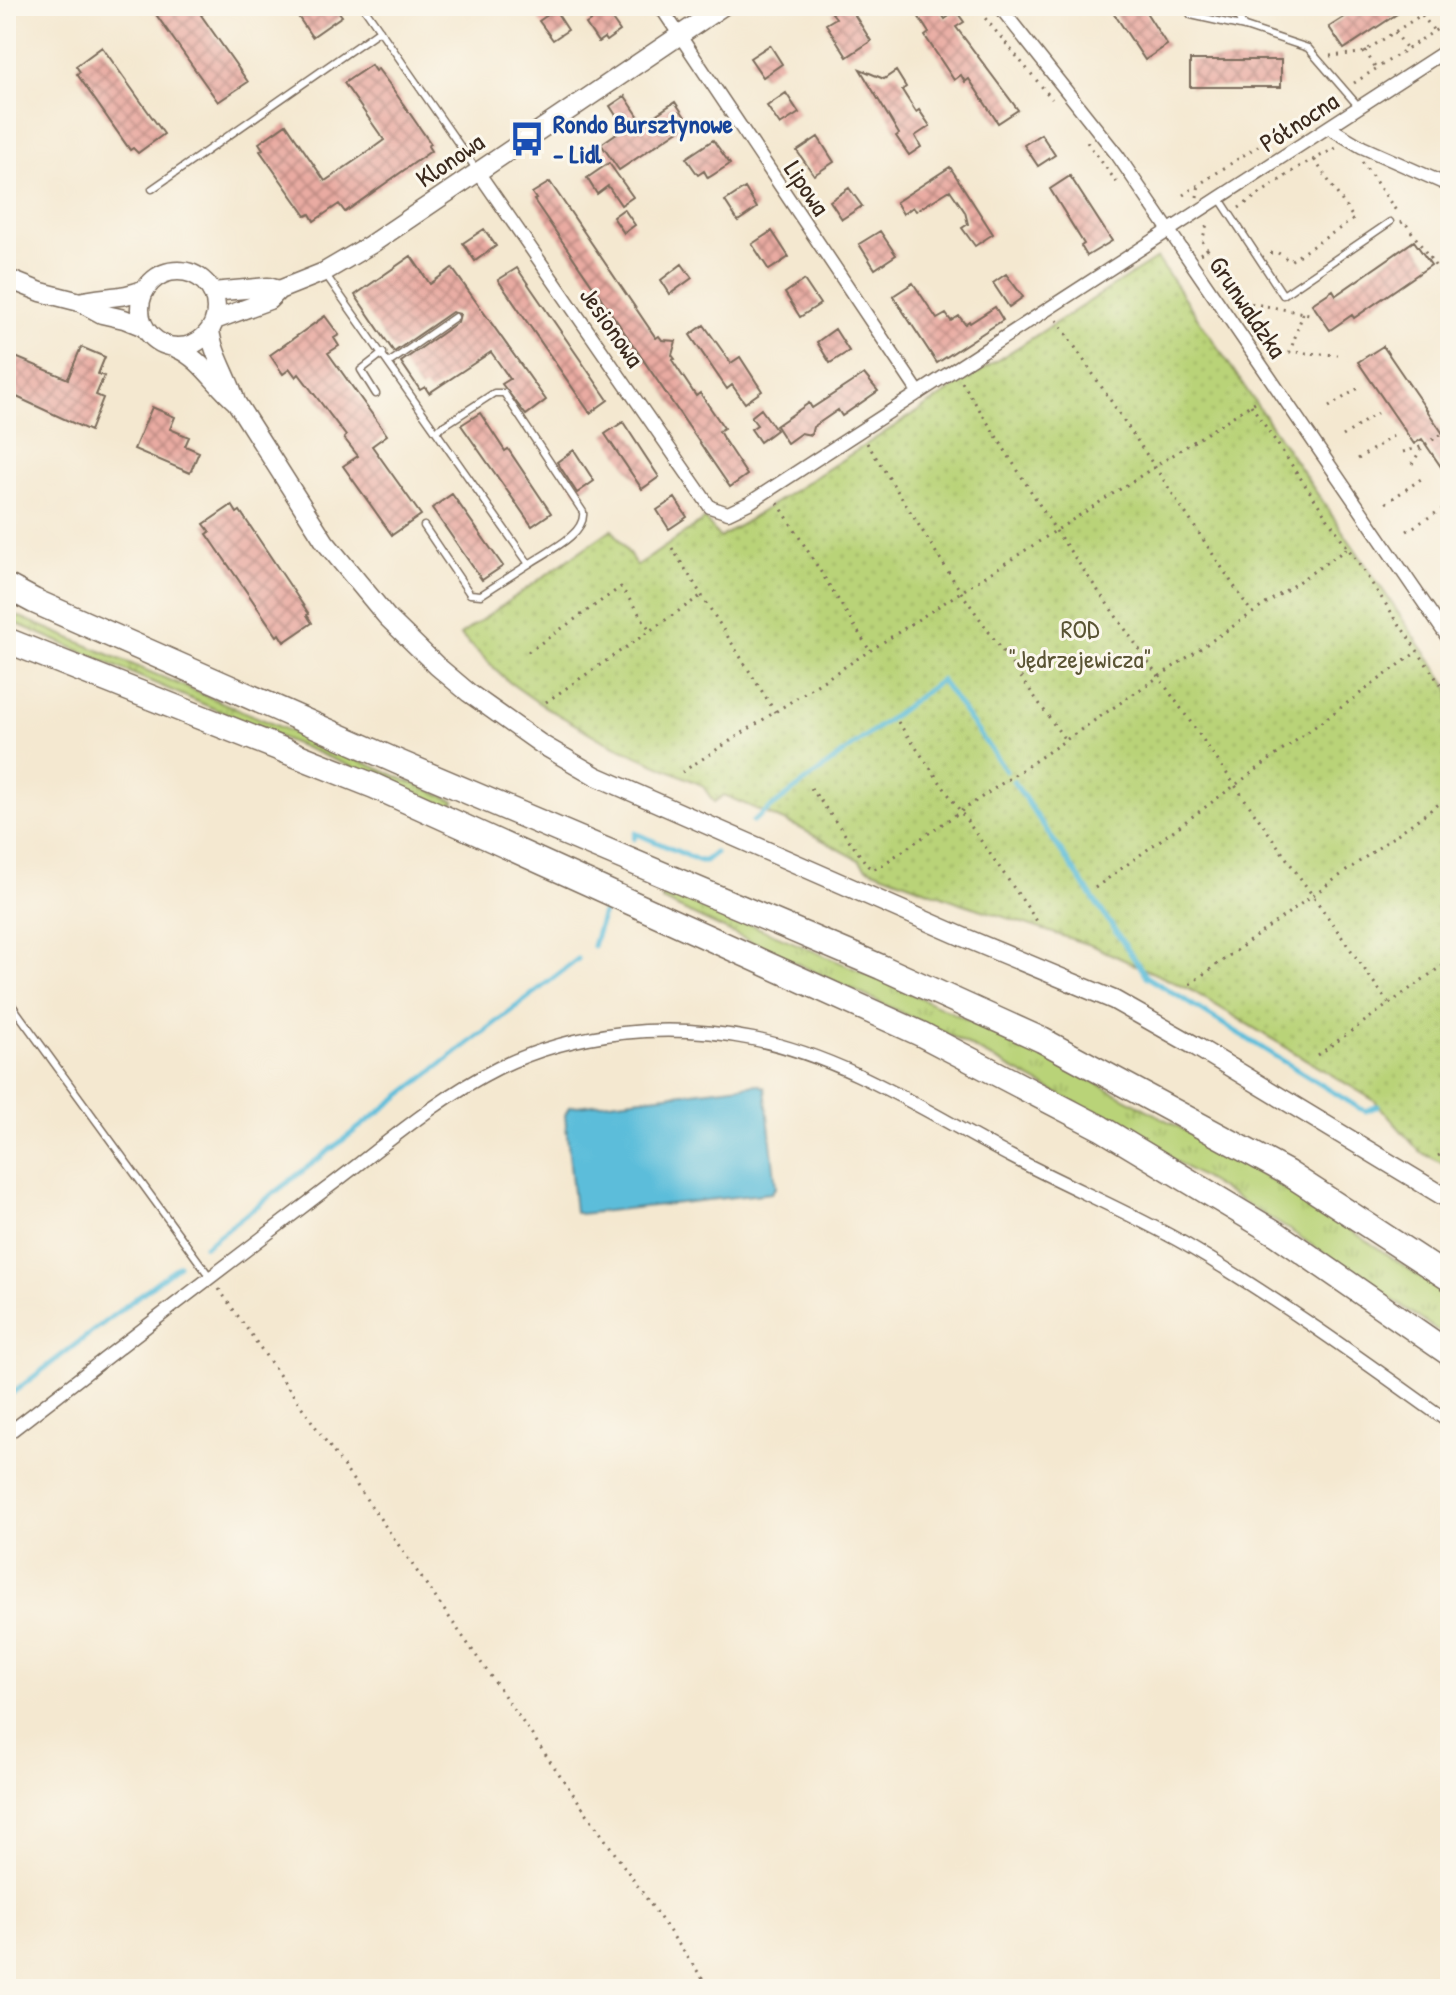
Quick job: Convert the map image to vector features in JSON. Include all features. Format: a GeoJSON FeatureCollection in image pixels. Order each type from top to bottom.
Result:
{"type":"FeatureCollection","features":[{"type":"Feature","properties":{"kind":"highway"},"geometry":{"type":"LineString","coordinates":[[6,588],[384,756],[907,979],[1042,1040],[1288,1173],[1450,1279]]}},
{"type":"Feature","properties":{"kind":"highway"},"geometry":{"type":"LineString","coordinates":[[6,640],[374,786],[921,1034],[1101,1128],[1264,1226],[1366,1293],[1450,1354]]}},
{"type":"Feature","properties":{"kind":"street","name":"Lipowa"},"geometry":{"type":"LineString","coordinates":[[660,6],[919,393]]}},
{"type":"Feature","properties":{"kind":"street","name":"Klonowa"},"geometry":{"type":"LineString","coordinates":[[212,325],[259,305],[279,290],[324,272],[723,6]]}},
{"type":"Feature","properties":{"kind":"street","name":"Grunwaldzka"},"geometry":{"type":"LineString","coordinates":[[999,6],[1118,156],[1450,641]]}},
{"type":"Feature","properties":{"kind":"street","name":"Północna"},"geometry":{"type":"LineString","coordinates":[[1170,231],[1450,48]]}},
{"type":"Feature","properties":{"kind":"street"},"geometry":{"type":"LineString","coordinates":[[1330,128],[1360,151],[1450,186]]}},
{"type":"Feature","properties":{"kind":"street","name":"Jesionowa"},"geometry":{"type":"LineString","coordinates":[[478,172],[710,507],[728,513],[749,503],[919,393]]}},
{"type":"Feature","properties":{"kind":"street"},"geometry":{"type":"LineString","coordinates":[[919,393],[1170,231]]}},
{"type":"Feature","properties":{"kind":"street"},"geometry":{"type":"LineString","coordinates":[[80,302],[93,298],[125,297],[145,289],[160,275],[179,271],[199,277],[212,292],[215,301],[212,325],[218,358],[236,402],[325,542],[412,643],[469,693],[541,744],[596,776],[1114,1000],[1450,1200]]}},
{"type":"Feature","properties":{"kind":"street"},"geometry":{"type":"LineString","coordinates":[[6,278],[144,327]]}},
{"type":"Feature","properties":{"kind":"street","name":"Klonowa"},"geometry":{"type":"LineString","coordinates":[[212,292],[268,287],[279,290]]}},
{"type":"Feature","properties":{"kind":"street"},"geometry":{"type":"LineString","coordinates":[[145,289],[139,308],[144,327],[157,342],[190,354],[221,390],[236,402]]}},
{"type":"Feature","properties":{"kind":"street"},"geometry":{"type":"LineString","coordinates":[[176,348],[196,343],[212,325]]}},
{"type":"Feature","properties":{"kind":"street"},"geometry":{"type":"LineString","coordinates":[[6,1435],[441,1103],[497,1069],[551,1047],[600,1035],[638,1031],[707,1031],[756,1040],[801,1052],[853,1072],[1183,1243],[1274,1300],[1450,1423]]}},
{"type":"Feature","properties":{"kind":"lane"},"geometry":{"type":"LineString","coordinates":[[363,6],[478,172]]}},
{"type":"Feature","properties":{"kind":"lane"},"geometry":{"type":"LineString","coordinates":[[1185,6],[1191,15],[1245,27],[1308,48],[1360,108]]}},
{"type":"Feature","properties":{"kind":"lane"},"geometry":{"type":"LineString","coordinates":[[1231,6],[1245,27]]}},
{"type":"Feature","properties":{"kind":"lane"},"geometry":{"type":"LineString","coordinates":[[152,189],[380,30]]}},
{"type":"Feature","properties":{"kind":"lane"},"geometry":{"type":"LineString","coordinates":[[1220,199],[1283,295],[1391,226]]}},
{"type":"Feature","properties":{"kind":"lane"},"geometry":{"type":"LineString","coordinates":[[324,272],[529,564]]}},
{"type":"Feature","properties":{"kind":"lane"},"geometry":{"type":"LineString","coordinates":[[390,362],[455,317]]}},
{"type":"Feature","properties":{"kind":"lane"},"geometry":{"type":"LineString","coordinates":[[376,394],[361,370],[383,353]]}},
{"type":"Feature","properties":{"kind":"lane"},"geometry":{"type":"LineString","coordinates":[[424,526],[470,594],[481,595],[577,531],[584,520],[583,512],[504,393],[494,393],[437,430]]}},
{"type":"Feature","properties":{"kind":"lane"},"geometry":{"type":"LineString","coordinates":[[6,997],[210,1277]]}},
{"type":"Feature","properties":{"kind":"path"},"geometry":{"type":"LineString","coordinates":[[1330,56],[1365,51],[1435,6]]}},
{"type":"Feature","properties":{"kind":"path"},"geometry":{"type":"LineString","coordinates":[[1422,15],[1434,31]]}},
{"type":"Feature","properties":{"kind":"path"},"geometry":{"type":"LineString","coordinates":[[1183,195],[1450,21]]}},
{"type":"Feature","properties":{"kind":"path"},"geometry":{"type":"LineString","coordinates":[[1395,32],[1407,49]]}},
{"type":"Feature","properties":{"kind":"path"},"geometry":{"type":"LineString","coordinates":[[1365,51],[1377,68]]}},
{"type":"Feature","properties":{"kind":"path"},"geometry":{"type":"LineString","coordinates":[[1246,219],[1238,208],[1314,159],[1335,148],[1360,151],[1450,287]]}},
{"type":"Feature","properties":{"kind":"path"},"geometry":{"type":"LineString","coordinates":[[1268,253],[1278,253],[1290,261],[1354,219],[1314,159]]}},
{"type":"Feature","properties":{"kind":"path"},"geometry":{"type":"LineString","coordinates":[[1391,226],[1404,221]]}},
{"type":"Feature","properties":{"kind":"path"},"geometry":{"type":"LineString","coordinates":[[1207,249],[1244,302],[1306,313],[1290,352],[1338,355]]}},
{"type":"Feature","properties":{"kind":"path"},"geometry":{"type":"LineString","coordinates":[[1059,322],[1252,613]]}},
{"type":"Feature","properties":{"kind":"path"},"geometry":{"type":"LineString","coordinates":[[963,383],[1056,531],[1389,1004]]}},
{"type":"Feature","properties":{"kind":"path"},"geometry":{"type":"LineString","coordinates":[[1329,407],[1360,387]]}},
{"type":"Feature","properties":{"kind":"path"},"geometry":{"type":"LineString","coordinates":[[682,772],[1253,403],[1450,699]]}},
{"type":"Feature","properties":{"kind":"path"},"geometry":{"type":"LineString","coordinates":[[1343,436],[1377,413]]}},
{"type":"Feature","properties":{"kind":"path"},"geometry":{"type":"LineString","coordinates":[[1403,452],[1423,446],[1450,429]]}},
{"type":"Feature","properties":{"kind":"path"},"geometry":{"type":"LineString","coordinates":[[1358,459],[1393,436]]}},
{"type":"Feature","properties":{"kind":"path"},"geometry":{"type":"LineString","coordinates":[[868,444],[961,592],[1065,740]]}},
{"type":"Feature","properties":{"kind":"path"},"geometry":{"type":"LineString","coordinates":[[1412,464],[1423,446]]}},
{"type":"Feature","properties":{"kind":"path"},"geometry":{"type":"LineString","coordinates":[[1386,503],[1421,479]]}},
{"type":"Feature","properties":{"kind":"path"},"geometry":{"type":"LineString","coordinates":[[777,502],[870,651]]}},
{"type":"Feature","properties":{"kind":"path"},"geometry":{"type":"LineString","coordinates":[[1407,531],[1442,509]]}},
{"type":"Feature","properties":{"kind":"path"},"geometry":{"type":"LineString","coordinates":[[672,548],[775,712]]}},
{"type":"Feature","properties":{"kind":"path"},"geometry":{"type":"LineString","coordinates":[[811,788],[868,866],[874,869],[1348,548]]}},
{"type":"Feature","properties":{"kind":"path"},"geometry":{"type":"LineString","coordinates":[[1450,553],[1442,564],[1450,566]]}},
{"type":"Feature","properties":{"kind":"path"},"geometry":{"type":"LineString","coordinates":[[528,652],[621,587],[650,630]]}},
{"type":"Feature","properties":{"kind":"path"},"geometry":{"type":"LineString","coordinates":[[546,702],[702,595]]}},
{"type":"Feature","properties":{"kind":"path"},"geometry":{"type":"LineString","coordinates":[[1095,888],[1418,651]]}},
{"type":"Feature","properties":{"kind":"path"},"geometry":{"type":"LineString","coordinates":[[898,722],[1039,924]]}},
{"type":"Feature","properties":{"kind":"path"},"geometry":{"type":"LineString","coordinates":[[1190,984],[1450,796]]}},
{"type":"Feature","properties":{"kind":"path"},"geometry":{"type":"LineString","coordinates":[[1318,1055],[1450,960]]}},
{"type":"Feature","properties":{"kind":"path"},"geometry":{"type":"LineString","coordinates":[[1438,1156],[1450,1149]]}},
{"type":"Feature","properties":{"kind":"path"},"geometry":{"type":"LineString","coordinates":[[210,1277],[710,1989]]}},
{"type":"Feature","properties":{"kind":"green space","name":"ROD \"Jędrzejewicza\""},"geometry":{"type":"Polygon","coordinates":[[[1157,258],[1450,689],[1450,1167],[1420,1152],[1375,1101],[1189,989],[1093,946],[958,902],[865,867],[859,860],[800,828],[724,795],[714,802],[702,785],[602,740],[540,704],[509,682],[460,635],[612,529],[637,566],[705,519],[720,538],[1157,258]]]}},
{"type":"Feature","properties":{"kind":"green space"},"geometry":{"type":"Polygon","coordinates":[[[6,611],[455,801],[452,808],[6,619],[6,611]]]}},
{"type":"Feature","properties":{"kind":"green space"},"geometry":{"type":"Polygon","coordinates":[[[665,890],[870,975],[971,1021],[1168,1121],[1358,1235],[1450,1298],[1450,1339],[1291,1231],[1102,1117],[953,1037],[662,900],[665,890]]]}},
{"type":"Feature","properties":{"kind":"water"},"geometry":{"type":"Polygon","coordinates":[[[758,1084],[765,1088],[776,1187],[771,1193],[580,1214],[575,1212],[565,1115],[569,1107],[758,1084]]]}},
{"type":"Feature","properties":{"kind":"building"},"geometry":{"type":"Polygon","coordinates":[[[150,6],[214,6],[201,15],[248,82],[218,102],[150,6]]]}},
{"type":"Feature","properties":{"kind":"building"},"geometry":{"type":"Polygon","coordinates":[[[291,6],[334,6],[342,16],[312,37],[291,6]]]}},
{"type":"Feature","properties":{"kind":"building"},"geometry":{"type":"Polygon","coordinates":[[[842,6],[849,6],[871,41],[847,57],[826,24],[836,18],[832,13],[842,6]]]}},
{"type":"Feature","properties":{"kind":"building"},"geometry":{"type":"Polygon","coordinates":[[[922,6],[936,6],[945,19],[956,11],[964,22],[956,27],[1018,110],[998,123],[969,79],[965,82],[961,75],[954,80],[925,36],[929,33],[915,11],[922,6]]]}},
{"type":"Feature","properties":{"kind":"building"},"geometry":{"type":"Polygon","coordinates":[[[1109,6],[1142,6],[1167,45],[1145,60],[1109,6]]]}},
{"type":"Feature","properties":{"kind":"building"},"geometry":{"type":"Polygon","coordinates":[[[1362,6],[1409,6],[1344,49],[1329,27],[1362,6]]]}},
{"type":"Feature","properties":{"kind":"building"},"geometry":{"type":"Polygon","coordinates":[[[555,10],[568,30],[553,40],[539,21],[555,10]]]}},
{"type":"Feature","properties":{"kind":"building"},"geometry":{"type":"Polygon","coordinates":[[[606,11],[620,31],[606,41],[604,38],[598,42],[586,24],[606,11]]]}},
{"type":"Feature","properties":{"kind":"building"},"geometry":{"type":"Polygon","coordinates":[[[770,45],[782,64],[763,77],[750,58],[770,45]]]}},
{"type":"Feature","properties":{"kind":"building"},"geometry":{"type":"Polygon","coordinates":[[[102,47],[164,134],[138,153],[133,148],[130,150],[77,74],[80,72],[76,66],[102,47]]]}},
{"type":"Feature","properties":{"kind":"building"},"geometry":{"type":"Polygon","coordinates":[[[1190,60],[1281,60],[1281,87],[1190,87],[1190,60]]]}},
{"type":"Feature","properties":{"kind":"building"},"geometry":{"type":"Polygon","coordinates":[[[371,65],[390,85],[431,144],[428,146],[431,151],[345,212],[339,204],[314,221],[310,214],[306,216],[260,151],[263,149],[259,143],[286,124],[325,181],[369,151],[384,140],[344,83],[371,65]]]}},
{"type":"Feature","properties":{"kind":"building"},"geometry":{"type":"Polygon","coordinates":[[[860,69],[884,79],[896,71],[906,87],[902,90],[916,112],[919,110],[930,126],[915,136],[921,147],[909,155],[860,69]]]}},
{"type":"Feature","properties":{"kind":"building"},"geometry":{"type":"Polygon","coordinates":[[[786,93],[799,113],[780,125],[767,106],[786,93]]]}},
{"type":"Feature","properties":{"kind":"building"},"geometry":{"type":"Polygon","coordinates":[[[625,96],[643,123],[675,102],[689,123],[619,170],[601,144],[624,128],[610,106],[625,96]]]}},
{"type":"Feature","properties":{"kind":"building"},"geometry":{"type":"Polygon","coordinates":[[[1041,134],[1055,155],[1038,166],[1024,145],[1041,134]]]}},
{"type":"Feature","properties":{"kind":"building"},"geometry":{"type":"Polygon","coordinates":[[[818,137],[834,162],[814,175],[797,151],[818,137]]]}},
{"type":"Feature","properties":{"kind":"building"},"geometry":{"type":"Polygon","coordinates":[[[713,140],[730,164],[708,178],[704,171],[698,175],[686,158],[713,140]]]}},
{"type":"Feature","properties":{"kind":"building"},"geometry":{"type":"Polygon","coordinates":[[[609,163],[633,197],[621,205],[608,186],[597,194],[587,178],[609,163]]]}},
{"type":"Feature","properties":{"kind":"building"},"geometry":{"type":"Polygon","coordinates":[[[950,167],[993,234],[975,246],[962,228],[968,224],[965,212],[950,190],[916,211],[913,207],[903,214],[896,202],[950,167]]]}},
{"type":"Feature","properties":{"kind":"building"},"geometry":{"type":"Polygon","coordinates":[[[1070,176],[1112,241],[1087,256],[1081,246],[1084,244],[1050,189],[1070,176]]]}},
{"type":"Feature","properties":{"kind":"building"},"geometry":{"type":"Polygon","coordinates":[[[550,182],[656,338],[659,336],[662,340],[676,341],[672,355],[675,359],[672,360],[696,396],[700,393],[724,428],[719,431],[747,475],[730,487],[534,200],[532,193],[550,182]]]}},
{"type":"Feature","properties":{"kind":"building"},"geometry":{"type":"Polygon","coordinates":[[[745,188],[757,208],[738,221],[725,201],[745,188]]]}},
{"type":"Feature","properties":{"kind":"building"},"geometry":{"type":"Polygon","coordinates":[[[849,188],[862,206],[842,219],[830,201],[849,188]]]}},
{"type":"Feature","properties":{"kind":"building"},"geometry":{"type":"Polygon","coordinates":[[[624,209],[635,225],[624,233],[613,217],[624,209]]]}},
{"type":"Feature","properties":{"kind":"building"},"geometry":{"type":"Polygon","coordinates":[[[484,229],[496,246],[475,261],[463,243],[484,229]]]}},
{"type":"Feature","properties":{"kind":"building"},"geometry":{"type":"Polygon","coordinates":[[[772,231],[789,257],[769,270],[752,244],[772,231]]]}},
{"type":"Feature","properties":{"kind":"building"},"geometry":{"type":"Polygon","coordinates":[[[880,231],[896,255],[875,269],[859,244],[880,231]]]}},
{"type":"Feature","properties":{"kind":"building"},"geometry":{"type":"Polygon","coordinates":[[[1414,241],[1431,265],[1354,318],[1352,315],[1330,330],[1312,304],[1333,290],[1336,295],[1414,241]]]}},
{"type":"Feature","properties":{"kind":"building"},"geometry":{"type":"Polygon","coordinates":[[[411,256],[430,284],[452,268],[546,400],[526,415],[502,384],[510,379],[491,352],[429,393],[425,387],[420,390],[401,362],[458,322],[460,314],[452,312],[394,352],[355,295],[411,256]]]}},
{"type":"Feature","properties":{"kind":"building"},"geometry":{"type":"Polygon","coordinates":[[[682,264],[692,278],[670,294],[661,280],[682,264]]]}},
{"type":"Feature","properties":{"kind":"building"},"geometry":{"type":"Polygon","coordinates":[[[517,268],[608,400],[590,413],[498,280],[517,268]]]}},
{"type":"Feature","properties":{"kind":"building"},"geometry":{"type":"Polygon","coordinates":[[[1006,274],[1023,297],[1009,307],[993,283],[1006,274]]]}},
{"type":"Feature","properties":{"kind":"building"},"geometry":{"type":"Polygon","coordinates":[[[804,280],[820,304],[800,317],[785,293],[804,280]]]}},
{"type":"Feature","properties":{"kind":"building"},"geometry":{"type":"Polygon","coordinates":[[[913,283],[937,319],[946,314],[951,321],[959,316],[965,324],[970,323],[995,307],[1003,320],[937,363],[893,296],[913,283]]]}},
{"type":"Feature","properties":{"kind":"building"},"geometry":{"type":"Polygon","coordinates":[[[325,316],[339,335],[334,338],[339,346],[328,353],[387,435],[372,446],[421,515],[392,535],[343,466],[358,456],[344,438],[346,436],[299,374],[296,377],[290,369],[283,374],[270,355],[325,316]]]}},
{"type":"Feature","properties":{"kind":"building"},"geometry":{"type":"Polygon","coordinates":[[[704,325],[731,363],[740,357],[762,391],[745,403],[732,385],[727,389],[690,335],[704,325]]]}},
{"type":"Feature","properties":{"kind":"building"},"geometry":{"type":"Polygon","coordinates":[[[835,329],[849,351],[830,363],[817,342],[835,329]]]}},
{"type":"Feature","properties":{"kind":"building"},"geometry":{"type":"Polygon","coordinates":[[[1383,346],[1450,444],[1450,480],[1422,439],[1414,444],[1358,362],[1383,346]]]}},
{"type":"Feature","properties":{"kind":"building"},"geometry":{"type":"Polygon","coordinates":[[[81,347],[105,357],[98,374],[104,376],[96,395],[103,398],[90,431],[6,392],[6,353],[68,379],[81,347]]]}},
{"type":"Feature","properties":{"kind":"building"},"geometry":{"type":"Polygon","coordinates":[[[864,374],[878,391],[842,416],[838,410],[813,427],[811,435],[801,433],[787,443],[776,426],[809,403],[812,408],[864,374]]]}},
{"type":"Feature","properties":{"kind":"building"},"geometry":{"type":"Polygon","coordinates":[[[152,407],[175,417],[170,429],[189,437],[185,446],[199,452],[190,473],[134,449],[152,407]]]}},
{"type":"Feature","properties":{"kind":"building"},"geometry":{"type":"Polygon","coordinates":[[[761,409],[776,430],[760,442],[751,429],[757,425],[751,417],[761,409]]]}},
{"type":"Feature","properties":{"kind":"building"},"geometry":{"type":"Polygon","coordinates":[[[480,413],[551,513],[532,526],[461,425],[480,413]]]}},
{"type":"Feature","properties":{"kind":"building"},"geometry":{"type":"Polygon","coordinates":[[[623,422],[659,477],[642,489],[605,434],[623,422]]]}},
{"type":"Feature","properties":{"kind":"building"},"geometry":{"type":"Polygon","coordinates":[[[574,450],[594,481],[577,493],[557,462],[574,450]]]}},
{"type":"Feature","properties":{"kind":"building"},"geometry":{"type":"Polygon","coordinates":[[[452,494],[503,566],[482,580],[432,508],[452,494]]]}},
{"type":"Feature","properties":{"kind":"building"},"geometry":{"type":"Polygon","coordinates":[[[675,498],[687,517],[669,529],[657,510],[675,498]]]}},
{"type":"Feature","properties":{"kind":"building"},"geometry":{"type":"Polygon","coordinates":[[[232,505],[237,513],[240,511],[309,614],[312,623],[284,642],[207,534],[210,532],[204,524],[232,505]]]}},
{"type":"Feature","properties":{"kind":"waterway"},"geometry":{"type":"LineString","coordinates":[[753,821],[941,680],[1006,771]]}},
{"type":"Feature","properties":{"kind":"waterway"},"geometry":{"type":"LineString","coordinates":[[1013,781],[1146,976],[1359,1108],[1366,1111],[1378,1106]]}},
{"type":"Feature","properties":{"kind":"waterway"},"geometry":{"type":"LineString","coordinates":[[634,839],[635,833],[700,861],[715,853]]}},
{"type":"Feature","properties":{"kind":"waterway"},"geometry":{"type":"LineString","coordinates":[[593,946],[603,913]]}},
{"type":"Feature","properties":{"kind":"waterway"},"geometry":{"type":"LineString","coordinates":[[205,1246],[578,959]]}},
{"type":"Feature","properties":{"kind":"waterway"},"geometry":{"type":"LineString","coordinates":[[6,1398],[179,1265]]}},
{"type":"Feature","properties":{"kind":"place","name":"Rondo Bursztynowe - Lidl"},"geometry":{"type":"Point","coordinates":[527,139]}}]}
